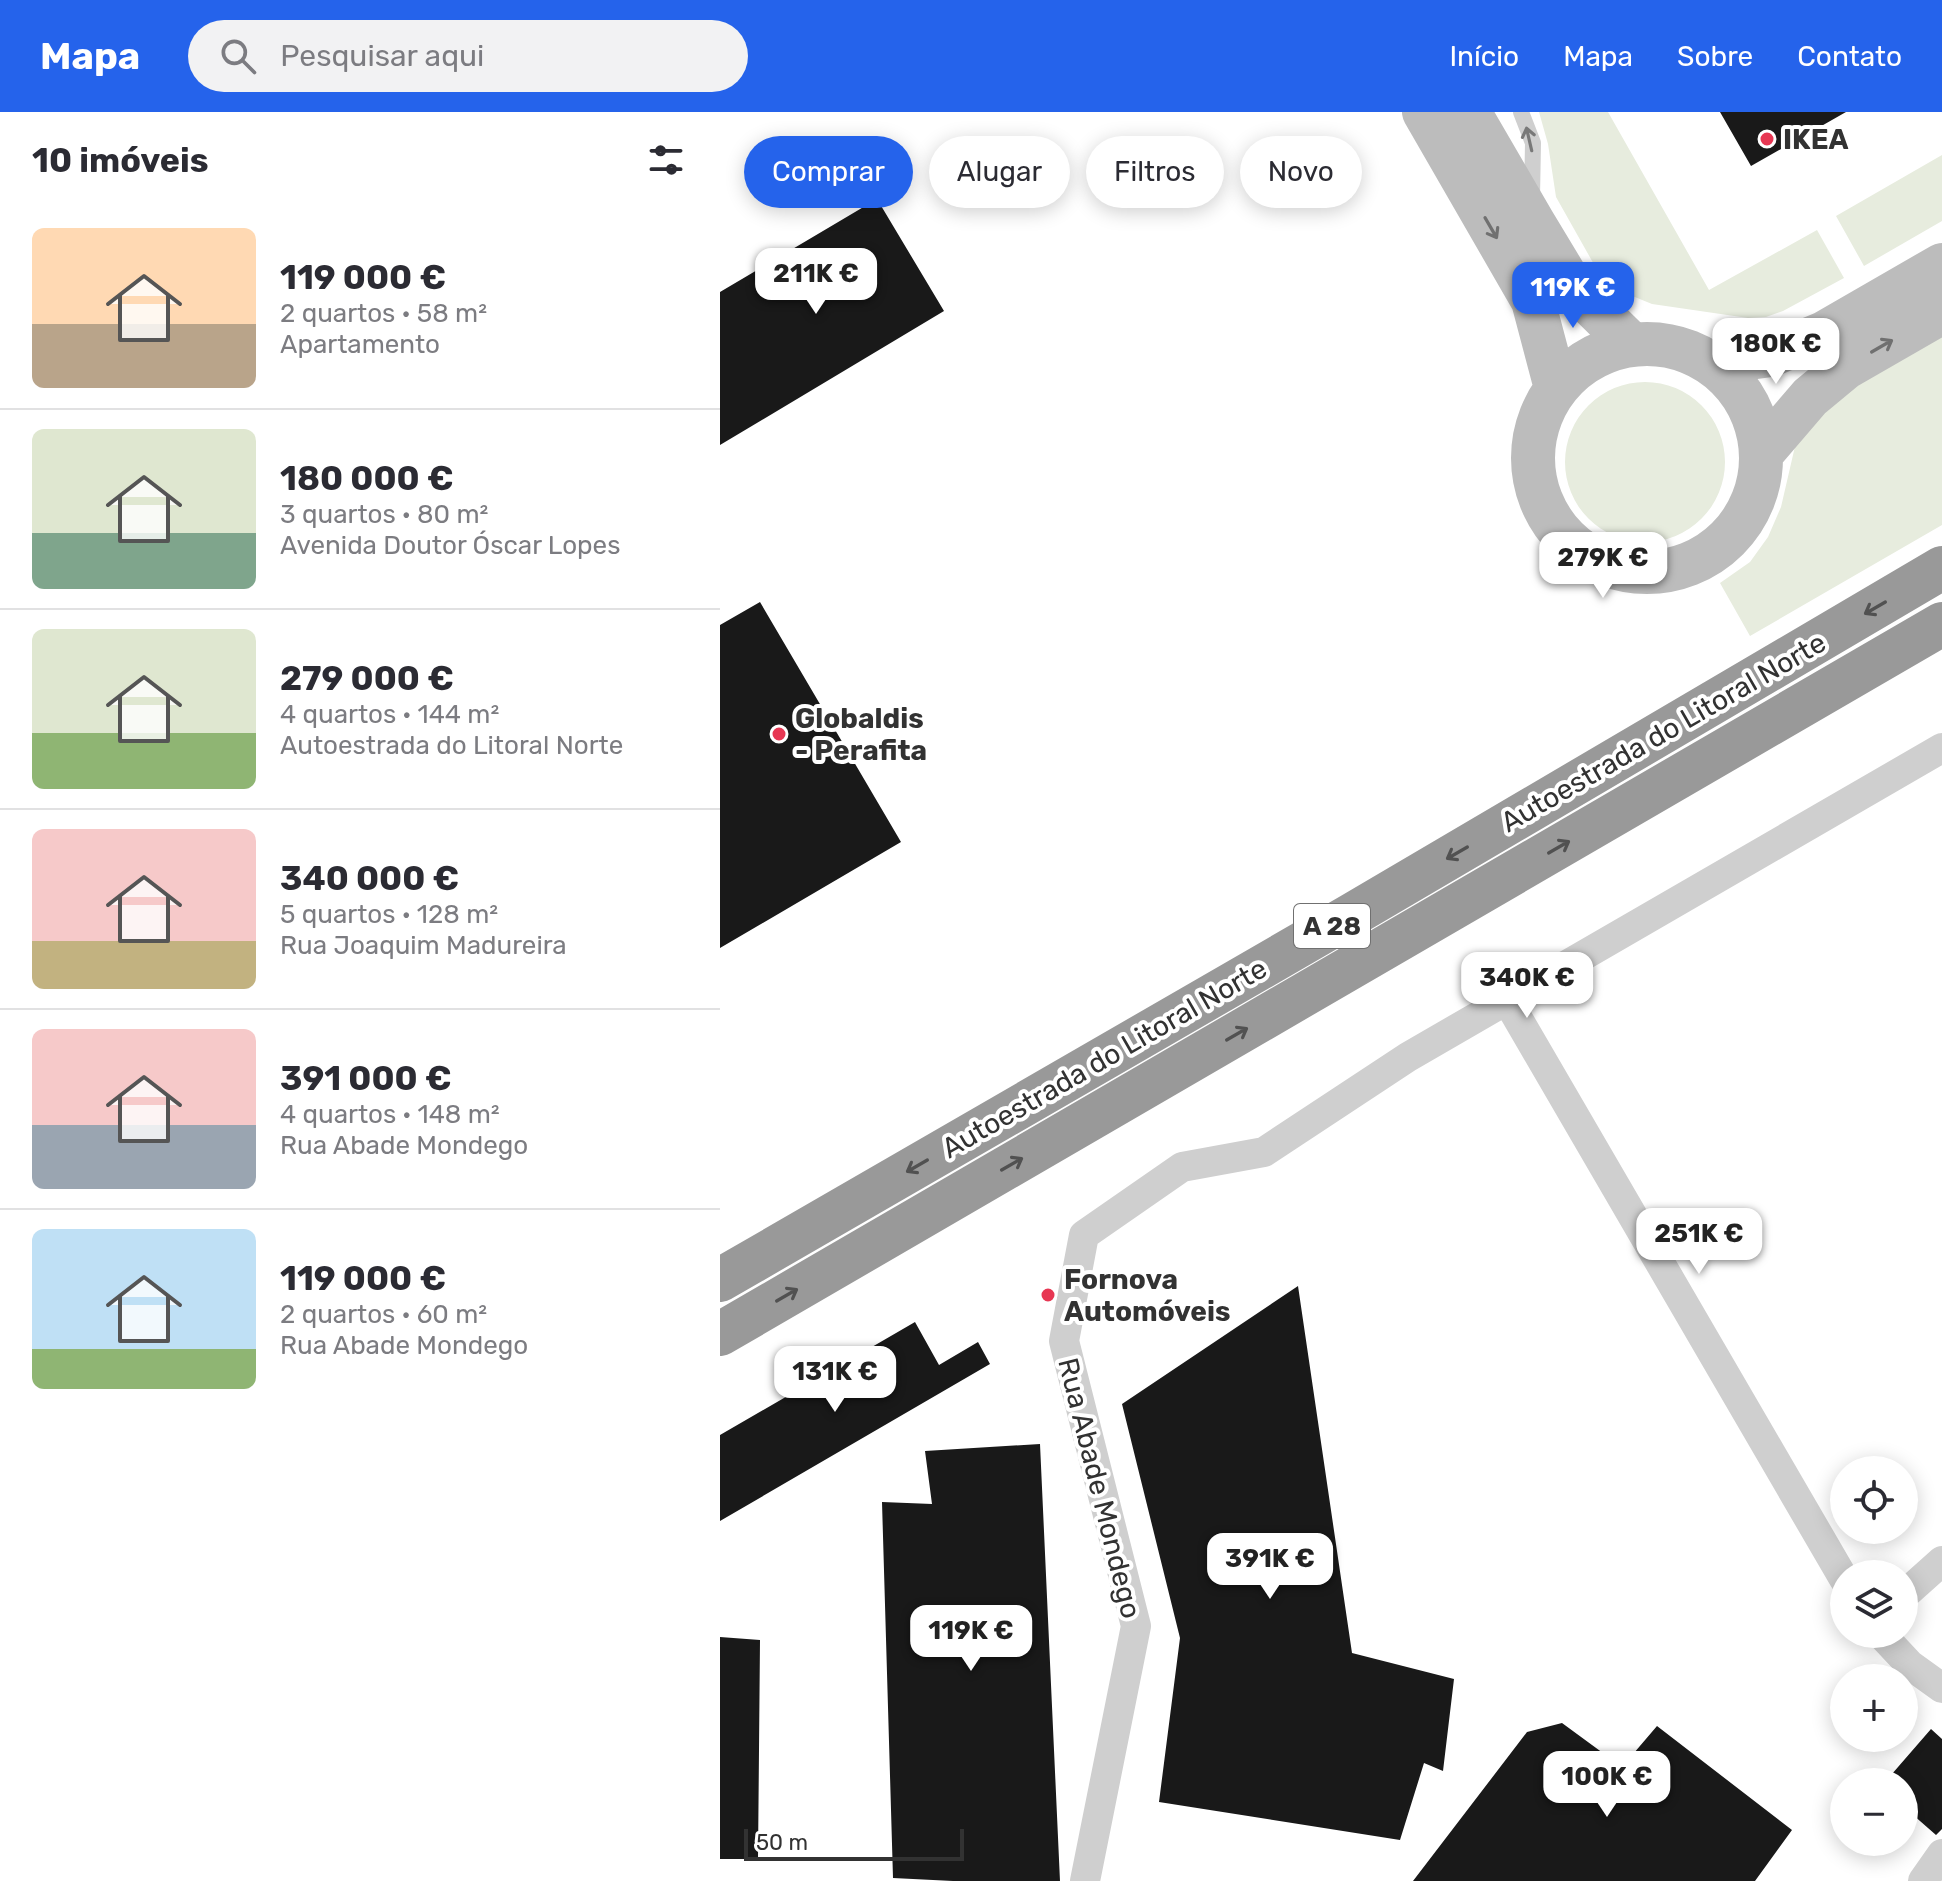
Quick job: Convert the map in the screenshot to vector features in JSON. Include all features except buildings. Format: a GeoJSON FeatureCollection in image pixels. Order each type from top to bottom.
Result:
{"type":"FeatureCollection","features":[{"type":"Feature","properties":{"kind":"highway","name":"Autoestrada do Litoral Norte"},"geometry":{"type":"LineString","coordinates":[[720,1280],[1350,916],[1942,568]]}},
{"type":"Feature","properties":{"kind":"highway","name":"Autoestrada do Litoral Norte"},"geometry":{"type":"LineString","coordinates":[[720,1334],[1942,624]]}},
{"type":"Feature","properties":{"kind":"main road"},"geometry":{"type":"LineString","coordinates":[[1424,112],[1533,301],[1556,388]]}},
{"type":"Feature","properties":{"kind":"main road"},"geometry":{"type":"LineString","coordinates":[[1469,112],[1571,285],[1631,344]]}},
{"type":"Feature","properties":{"kind":"main road"},"geometry":{"type":"LineString","coordinates":[[1712,363],[1771,355],[1824,333],[1942,265]]}},
{"type":"Feature","properties":{"kind":"main road"},"geometry":{"type":"LineString","coordinates":[[1762,453],[1810,397],[1845,368],[1942,312]]}},
{"type":"Feature","properties":{"kind":"main road"},"geometry":{"type":"LineString","coordinates":[[1631,344],[1673,346],[1712,363],[1738,388],[1755,418],[1762,453],[1759,487],[1746,518],[1724,544],[1696,563],[1664,573],[1630,572],[1597,562],[1569,543],[1548,516],[1535,485],[1535,440],[1540,417],[1556,388],[1577,367],[1602,352],[1631,344]]}},
{"type":"Feature","properties":{"kind":"street"},"geometry":{"type":"LineString","coordinates":[[1833,1560],[1507,1000],[1942,748]]}},
{"type":"Feature","properties":{"kind":"street","name":"Rua Abade Mondego"},"geometry":{"type":"LineString","coordinates":[[1085,1881],[1136,1626],[1064,1341],[1084,1235],[1182,1167],[1264,1152],[1408,1057],[1507,1000]]}},
{"type":"Feature","properties":{"kind":"street"},"geometry":{"type":"LineString","coordinates":[[1918,1582],[1942,1561]]}},
{"type":"Feature","properties":{"kind":"street"},"geometry":{"type":"LineString","coordinates":[[1894,1648],[1910,1665],[1942,1688]]}},
{"type":"Feature","properties":{"kind":"street"},"geometry":{"type":"LineString","coordinates":[[1923,1881],[1942,1854]]}},
{"type":"Feature","properties":{"kind":"lane"},"geometry":{"type":"LineString","coordinates":[[1521,112],[1533,143],[1533,222]]}},
{"type":"Feature","properties":{"kind":"shaded area"},"geometry":{"type":"Polygon","coordinates":[[[1539,112],[1608,112],[1709,290],[1817,230],[1844,278],[1766,317],[1748,318],[1652,304],[1620,291],[1596,268],[1556,197],[1548,144],[1539,112]]]}},
{"type":"Feature","properties":{"kind":"shaded area"},"geometry":{"type":"Polygon","coordinates":[[[1942,155],[1942,221],[1864,266],[1836,216],[1942,155]]]}},
{"type":"Feature","properties":{"kind":"shaded area"},"geometry":{"type":"Polygon","coordinates":[[[1942,331],[1942,525],[1750,636],[1720,583],[1750,562],[1768,537],[1781,507],[1796,442],[1822,404],[1942,331]]]}},
{"type":"Feature","properties":{"kind":"shaded area"},"geometry":{"type":"Polygon","coordinates":[[[1645,382],[1676,388],[1701,406],[1719,431],[1725,462],[1719,493],[1701,518],[1676,536],[1645,542],[1614,536],[1589,518],[1571,493],[1565,462],[1571,431],[1589,406],[1614,388],[1645,382]]]}},
{"type":"Feature","properties":{"kind":"place","name":"IKEA"},"geometry":{"type":"Point","coordinates":[1767,139]}},
{"type":"Feature","properties":{"kind":"place","name":"Globaldis - Perafita"},"geometry":{"type":"Point","coordinates":[779,734]}},
{"type":"Feature","properties":{"kind":"place","name":"Fornova Automóveis"},"geometry":{"type":"Point","coordinates":[1048,1295]}}]}
